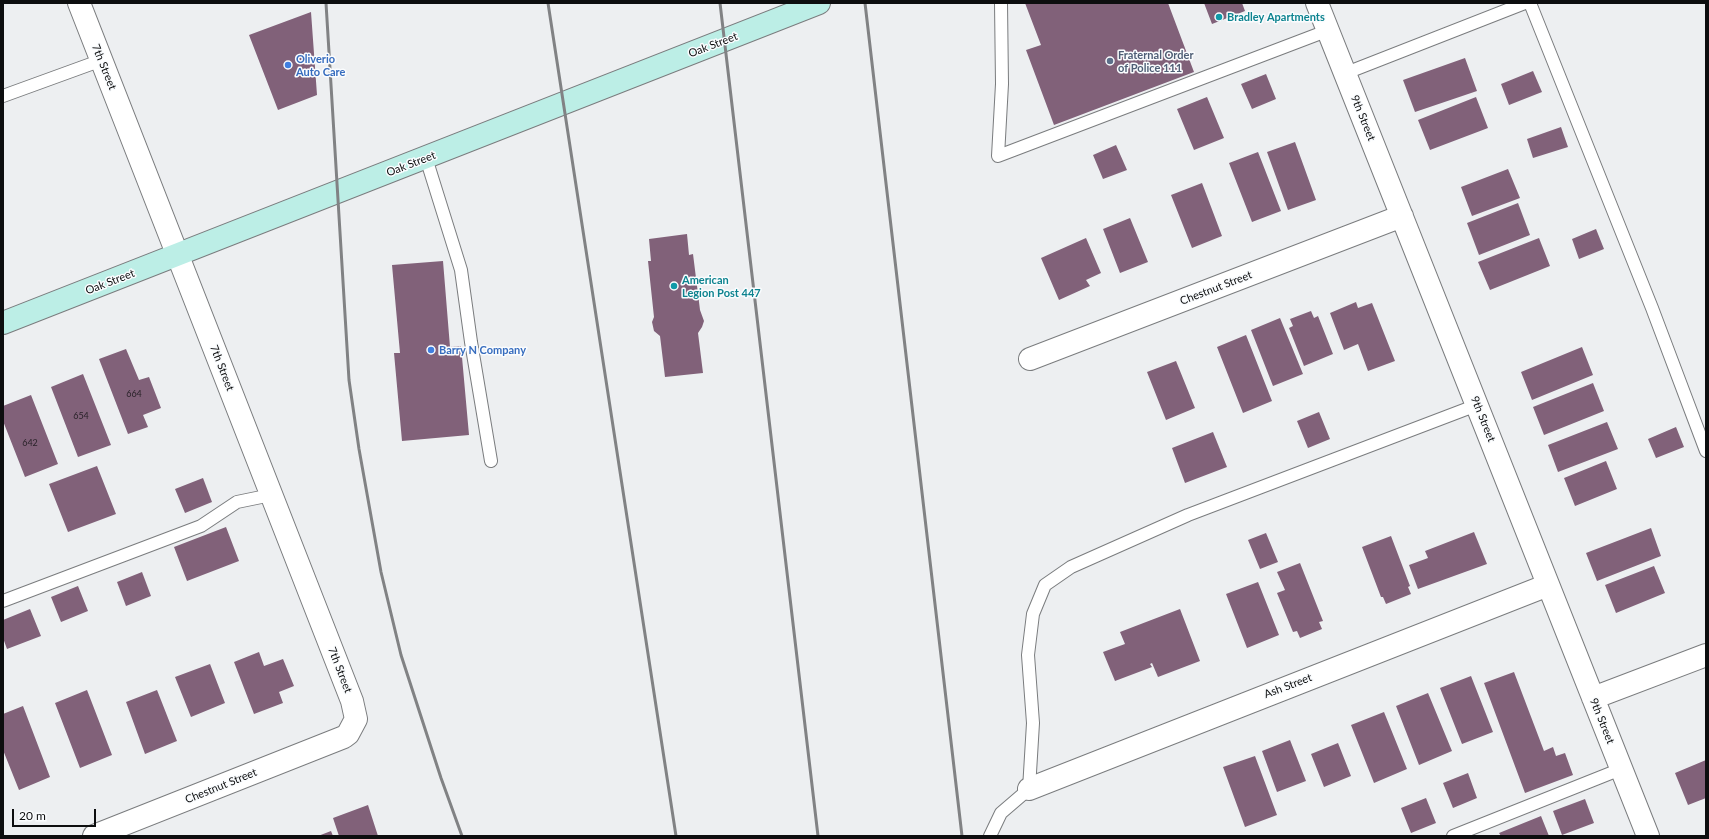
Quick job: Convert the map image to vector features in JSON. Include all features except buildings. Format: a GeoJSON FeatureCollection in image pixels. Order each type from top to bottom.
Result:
{"type":"FeatureCollection","features":[{"type":"Feature","properties":{"kind":"street","name":"7th Street"},"geometry":{"type":"LineString","coordinates":[[79,3],[352,701],[356,719],[348,734]]}},
{"type":"Feature","properties":{"kind":"street","name":"Oak Street"},"geometry":{"type":"LineString","coordinates":[[3,323],[819,3]]}},
{"type":"Feature","properties":{"kind":"street","name":"9th Street"},"geometry":{"type":"LineString","coordinates":[[1317,3],[1648,836]]}},
{"type":"Feature","properties":{"kind":"street","name":"Chestnut Street"},"geometry":{"type":"LineString","coordinates":[[1030,359],[1402,216]]}},
{"type":"Feature","properties":{"kind":"street","name":"Ash Street"},"geometry":{"type":"LineString","coordinates":[[1029,789],[1548,585]]}},
{"type":"Feature","properties":{"kind":"street"},"geometry":{"type":"LineString","coordinates":[[1593,698],[1706,655]]}},
{"type":"Feature","properties":{"kind":"street","name":"Chestnut Street"},"geometry":{"type":"LineString","coordinates":[[94,836],[335,741],[348,734]]}},
{"type":"Feature","properties":{"kind":"lane"},"geometry":{"type":"LineString","coordinates":[[1001,3],[1002,84],[998,156],[1329,30]]}},
{"type":"Feature","properties":{"kind":"lane"},"geometry":{"type":"LineString","coordinates":[[1346,73],[1525,3]]}},
{"type":"Feature","properties":{"kind":"lane"},"geometry":{"type":"LineString","coordinates":[[1530,3],[1652,308],[1706,451]]}},
{"type":"Feature","properties":{"kind":"lane"},"geometry":{"type":"LineString","coordinates":[[3,96],[102,60]]}},
{"type":"Feature","properties":{"kind":"lane"},"geometry":{"type":"LineString","coordinates":[[426,158],[461,270],[471,342],[492,461]]}},
{"type":"Feature","properties":{"kind":"lane"},"geometry":{"type":"LineString","coordinates":[[990,836],[1001,813],[1029,789],[1033,723],[1028,655],[1033,614],[1045,585],[1071,568],[1188,515],[1477,405]]}},
{"type":"Feature","properties":{"kind":"lane"},"geometry":{"type":"LineString","coordinates":[[3,601],[201,526],[237,502],[271,494]]}},
{"type":"Feature","properties":{"kind":"lane"},"geometry":{"type":"LineString","coordinates":[[1453,836],[1621,769]]}},
{"type":"Feature","properties":{"kind":"railway"},"geometry":{"type":"LineString","coordinates":[[326,3],[349,380],[359,449],[381,572],[401,655],[441,778],[462,836]]}},
{"type":"Feature","properties":{"kind":"railway"},"geometry":{"type":"LineString","coordinates":[[548,3],[676,836]]}},
{"type":"Feature","properties":{"kind":"railway"},"geometry":{"type":"LineString","coordinates":[[720,3],[818,836]]}},
{"type":"Feature","properties":{"kind":"railway"},"geometry":{"type":"LineString","coordinates":[[865,3],[962,836]]}},
{"type":"Feature","properties":{"kind":"place","name":"Bradley Apartments"},"geometry":{"type":"Point","coordinates":[1219,17]}},
{"type":"Feature","properties":{"kind":"place","name":"Fraternal Order of Police 111"},"geometry":{"type":"Point","coordinates":[1110,61]}},
{"type":"Feature","properties":{"kind":"place","name":"Oliverio Auto Care"},"geometry":{"type":"Point","coordinates":[288,65]}},
{"type":"Feature","properties":{"kind":"place","name":"American Legion Post 447"},"geometry":{"type":"Point","coordinates":[674,286]}},
{"type":"Feature","properties":{"kind":"place","name":"Barry N Company"},"geometry":{"type":"Point","coordinates":[431,350]}}]}
